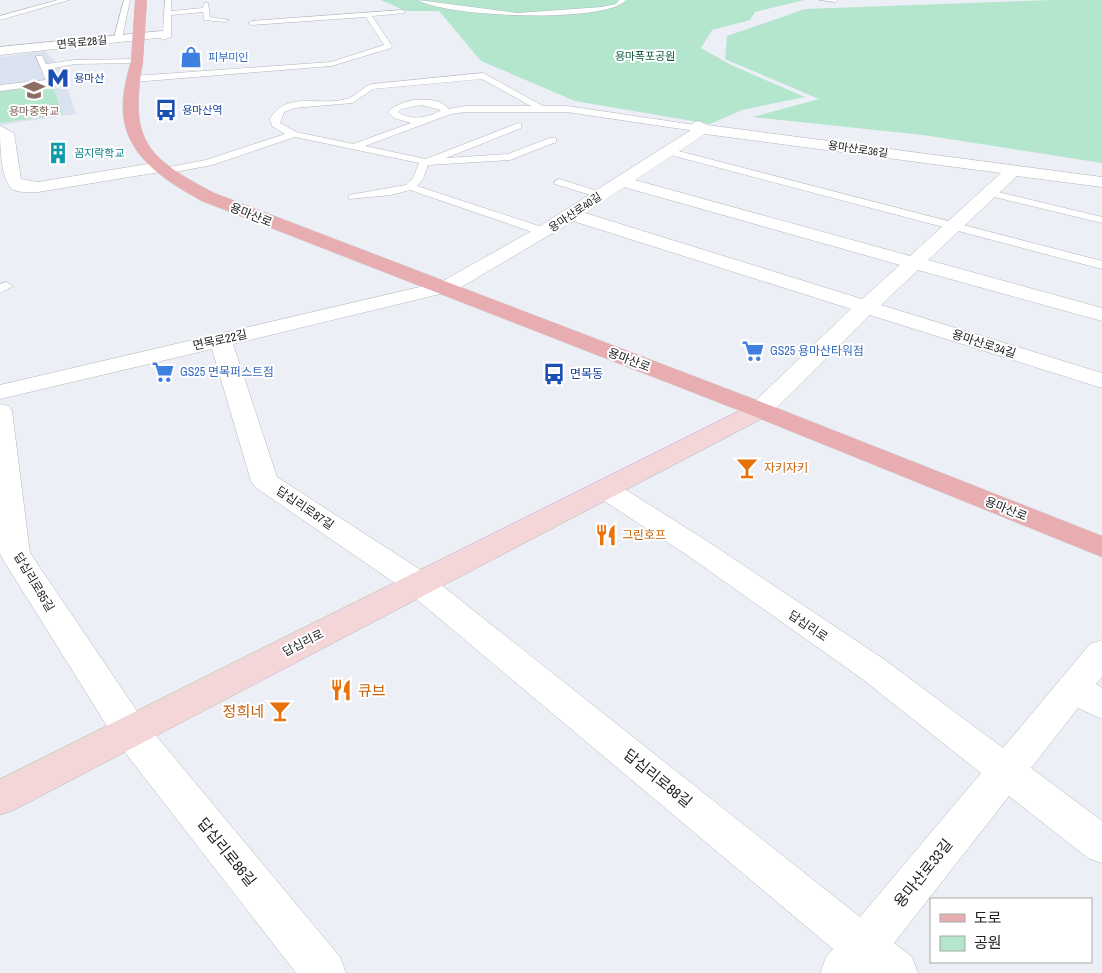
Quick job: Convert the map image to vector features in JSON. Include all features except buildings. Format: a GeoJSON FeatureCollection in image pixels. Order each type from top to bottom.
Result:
{"type":"FeatureCollection","features":[{"type":"Feature","properties":{"kind":"main road","name":"용마산로"},"geometry":{"type":"LineString","coordinates":[[141,0],[130,107],[133,127],[147,156],[162,169],[208,197],[760,410],[1102,547]]}},
{"type":"Feature","properties":{"kind":"street","name":"면목로28길"},"geometry":{"type":"LineString","coordinates":[[1,49],[165,33]]}},
{"type":"Feature","properties":{"kind":"street","name":"용마산로40길"},"geometry":{"type":"LineString","coordinates":[[442,288],[544,232],[667,152],[701,127]]}},
{"type":"Feature","properties":{"kind":"street","name":"용마산로36길"},"geometry":{"type":"LineString","coordinates":[[701,127],[1102,182]]}},
{"type":"Feature","properties":{"kind":"street"},"geometry":{"type":"LineString","coordinates":[[0,130],[6,133],[13,181],[19,186],[38,187],[162,169]]}},
{"type":"Feature","properties":{"kind":"street"},"geometry":{"type":"LineString","coordinates":[[760,410],[866,307],[915,264],[1014,170]]}},
{"type":"Feature","properties":{"kind":"street"},"geometry":{"type":"LineString","coordinates":[[621,182],[1102,315]]}},
{"type":"Feature","properties":{"kind":"street"},"geometry":{"type":"LineString","coordinates":[[571,215],[866,307]]}},
{"type":"Feature","properties":{"kind":"street","name":"면목로22길"},"geometry":{"type":"LineString","coordinates":[[0,392],[442,288]]}},
{"type":"Feature","properties":{"kind":"street","name":"용마산로34길"},"geometry":{"type":"LineString","coordinates":[[866,307],[1102,381]]}},
{"type":"Feature","properties":{"kind":"street","name":"답십리로87길"},"geometry":{"type":"LineString","coordinates":[[221,340],[265,481],[419,584]]}},
{"type":"Feature","properties":{"kind":"street","name":"답십리로"},"geometry":{"type":"LineString","coordinates":[[0,798],[760,410]]}},
{"type":"Feature","properties":{"kind":"street","name":"답십리로85길"},"geometry":{"type":"LineString","coordinates":[[0,411],[14,554],[130,731]]}},
{"type":"Feature","properties":{"kind":"street","name":"답십리로"},"geometry":{"type":"LineString","coordinates":[[605,489],[697,548],[873,669],[1004,772]]}},
{"type":"Feature","properties":{"kind":"street","name":"답십리로88길"},"geometry":{"type":"LineString","coordinates":[[419,584],[853,959],[896,973]]}},
{"type":"Feature","properties":{"kind":"street","name":"용마산로33길"},"geometry":{"type":"LineString","coordinates":[[853,959],[1004,772],[1088,696],[1102,653]]}},
{"type":"Feature","properties":{"kind":"street","name":"답십리로86길"},"geometry":{"type":"LineString","coordinates":[[130,731],[324,973]]}},
{"type":"Feature","properties":{"kind":"street"},"geometry":{"type":"LineString","coordinates":[[1004,772],[1102,845]]}},
{"type":"Feature","properties":{"kind":"lane"},"geometry":{"type":"LineString","coordinates":[[0,18],[66,0]]}},
{"type":"Feature","properties":{"kind":"lane"},"geometry":{"type":"LineString","coordinates":[[118,38],[125,16],[127,1],[137,0]]}},
{"type":"Feature","properties":{"kind":"lane"},"geometry":{"type":"LineString","coordinates":[[165,33],[168,0]]}},
{"type":"Feature","properties":{"kind":"lane"},"geometry":{"type":"LineString","coordinates":[[206,0],[207,20],[225,20]]}},
{"type":"Feature","properties":{"kind":"lane"},"geometry":{"type":"LineString","coordinates":[[421,0],[517,15],[602,9],[618,5],[623,0]]}},
{"type":"Feature","properties":{"kind":"lane"},"geometry":{"type":"LineString","coordinates":[[823,0],[835,0]]}},
{"type":"Feature","properties":{"kind":"lane"},"geometry":{"type":"LineString","coordinates":[[167,13],[206,10]]}},
{"type":"Feature","properties":{"kind":"lane"},"geometry":{"type":"LineString","coordinates":[[252,23],[403,12]]}},
{"type":"Feature","properties":{"kind":"lane"},"geometry":{"type":"LineString","coordinates":[[45,67],[63,64],[135,70],[331,64],[384,49],[388,46],[368,15]]}},
{"type":"Feature","properties":{"kind":"lane"},"geometry":{"type":"LineString","coordinates":[[56,45],[64,56],[70,60],[63,64]]}},
{"type":"Feature","properties":{"kind":"lane"},"geometry":{"type":"LineString","coordinates":[[0,88],[51,82],[39,58]]}},
{"type":"Feature","properties":{"kind":"lane"},"geometry":{"type":"LineString","coordinates":[[542,108],[483,76],[372,87],[362,90],[355,99],[349,101],[292,105],[280,110],[275,119],[275,124],[294,134],[427,162],[510,157],[553,140]]}},
{"type":"Feature","properties":{"kind":"lane"},"geometry":{"type":"LineString","coordinates":[[429,103],[446,108],[446,111],[437,117],[422,120],[405,119],[393,112],[398,106],[404,104],[429,103]]}},
{"type":"Feature","properties":{"kind":"lane"},"geometry":{"type":"LineString","coordinates":[[355,146],[465,109],[542,108],[578,110],[701,127]]}},
{"type":"Feature","properties":{"kind":"lane"},"geometry":{"type":"LineString","coordinates":[[353,198],[410,187],[418,179],[422,166],[427,162],[518,126]]}},
{"type":"Feature","properties":{"kind":"lane"},"geometry":{"type":"LineString","coordinates":[[162,169],[208,163],[294,134]]}},
{"type":"Feature","properties":{"kind":"lane"},"geometry":{"type":"LineString","coordinates":[[667,152],[1102,265]]}},
{"type":"Feature","properties":{"kind":"lane"},"geometry":{"type":"LineString","coordinates":[[559,182],[600,194]]}},
{"type":"Feature","properties":{"kind":"lane"},"geometry":{"type":"LineString","coordinates":[[410,187],[544,232]]}},
{"type":"Feature","properties":{"kind":"lane"},"geometry":{"type":"LineString","coordinates":[[990,193],[1102,220]]}},
{"type":"Feature","properties":{"kind":"shaded area","name":"용마중학교"},"geometry":{"type":"Polygon","coordinates":[[[44,51],[60,66],[76,114],[0,125],[0,57],[44,51]]]}},
{"type":"Feature","properties":{"kind":"green space","name":"용마폭포공원"},"geometry":{"type":"Polygon","coordinates":[[[381,0],[804,0],[755,12],[750,20],[712,30],[701,48],[731,65],[805,97],[742,110],[710,124],[575,101],[481,61],[439,11],[406,11],[381,0]]]}},
{"type":"Feature","properties":{"kind":"green space"},"geometry":{"type":"Polygon","coordinates":[[[1102,0],[1102,163],[923,135],[753,117],[819,99],[725,59],[727,36],[805,9],[1102,0]]]}},
{"type":"Feature","properties":{"kind":"green space"},"geometry":{"type":"Polygon","coordinates":[[[52,83],[62,114],[0,123],[0,90],[52,83]]]}},
{"type":"Feature","properties":{"kind":"place","name":"피부미인"},"geometry":{"type":"Point","coordinates":[191,57]}},
{"type":"Feature","properties":{"kind":"place","name":"용마산"},"geometry":{"type":"Point","coordinates":[58,78]}},
{"type":"Feature","properties":{"kind":"place","name":"용마중학교"},"geometry":{"type":"Point","coordinates":[34,90]}},
{"type":"Feature","properties":{"kind":"place","name":"용마산역"},"geometry":{"type":"Point","coordinates":[166,110]}},
{"type":"Feature","properties":{"kind":"place","name":"꼼지락학교"},"geometry":{"type":"Point","coordinates":[58,153]}},
{"type":"Feature","properties":{"kind":"place","name":"GS25 용마산타워점"},"geometry":{"type":"Point","coordinates":[753,351]}},
{"type":"Feature","properties":{"kind":"place","name":"GS25 면목퍼스트점"},"geometry":{"type":"Point","coordinates":[163,372]}},
{"type":"Feature","properties":{"kind":"place","name":"면목동"},"geometry":{"type":"Point","coordinates":[554,374]}},
{"type":"Feature","properties":{"kind":"place","name":"자키자키"},"geometry":{"type":"Point","coordinates":[747,468]}},
{"type":"Feature","properties":{"kind":"place","name":"그린호프"},"geometry":{"type":"Point","coordinates":[606,535]}},
{"type":"Feature","properties":{"kind":"place","name":"큐브"},"geometry":{"type":"Point","coordinates":[341,690]}},
{"type":"Feature","properties":{"kind":"place","name":"정희네"},"geometry":{"type":"Point","coordinates":[280,711]}}]}
